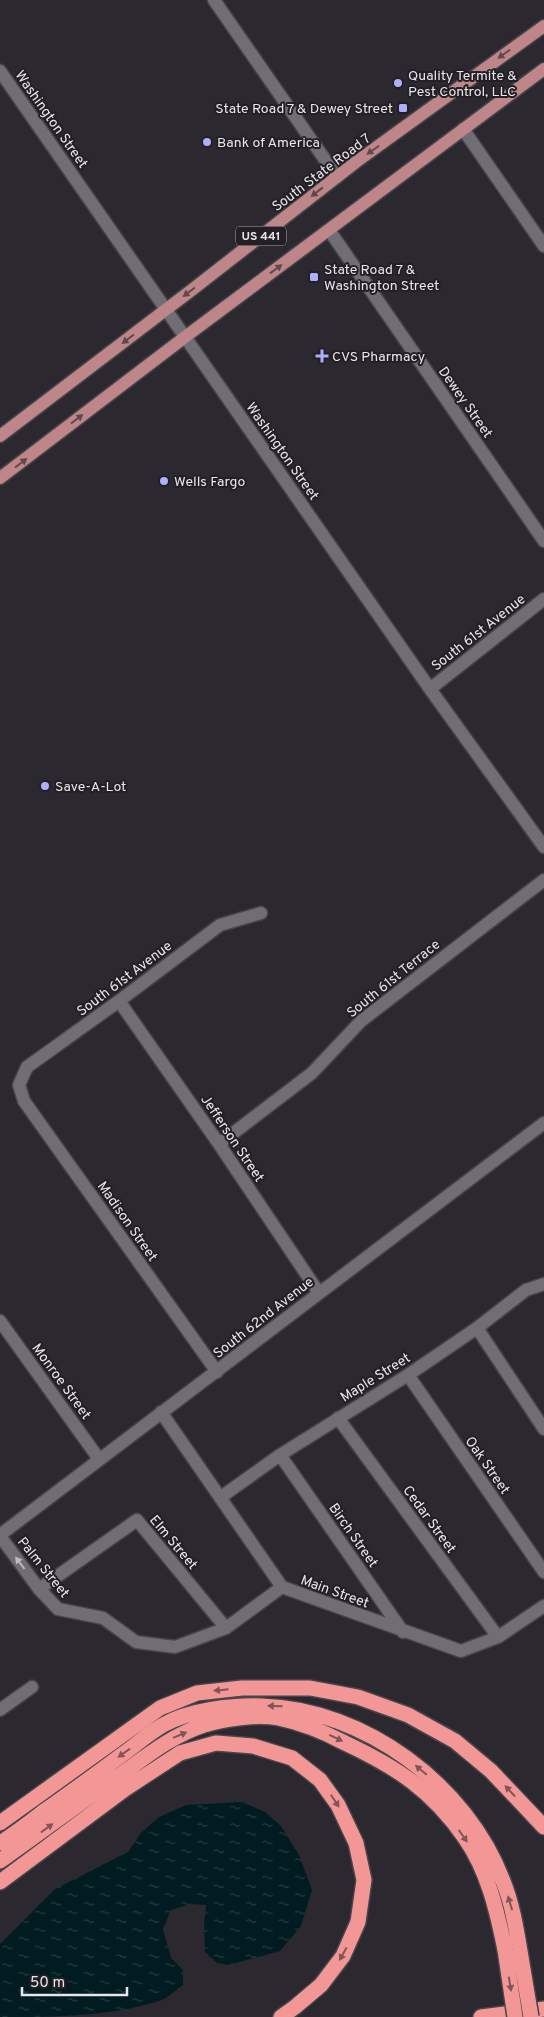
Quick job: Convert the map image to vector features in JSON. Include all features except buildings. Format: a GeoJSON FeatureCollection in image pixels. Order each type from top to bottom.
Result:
{"type":"FeatureCollection","features":[{"type":"Feature","properties":{"kind":"highway"},"geometry":{"type":"LineString","coordinates":[[0,1823],[160,1708],[197,1693],[242,1688],[310,1688],[358,1697],[408,1715],[455,1742],[491,1771],[544,1827]]}},
{"type":"Feature","properties":{"kind":"highway"},"geometry":{"type":"LineString","coordinates":[[0,1843],[163,1725],[202,1711],[242,1705],[284,1706],[335,1719],[384,1742],[422,1770],[439,1786],[472,1825],[488,1850],[503,1880],[513,1913],[531,2017]]}},
{"type":"Feature","properties":{"kind":"highway"},"geometry":{"type":"LineString","coordinates":[[0,1861],[170,1740],[203,1726],[236,1718],[277,1718],[321,1731],[374,1756],[405,1775],[449,1816],[466,1839],[483,1870],[497,1910],[515,2017]]}},
{"type":"Feature","properties":{"kind":"highway"},"geometry":{"type":"LineString","coordinates":[[0,1882],[125,1789],[180,1753],[216,1743],[253,1746],[292,1758],[320,1780],[338,1806],[356,1844],[364,1880],[358,1922],[343,1956],[321,1985],[281,2017]]}},
{"type":"Feature","properties":{"kind":"highway"},"geometry":{"type":"LineString","coordinates":[[481,2017],[544,2009]]}},
{"type":"Feature","properties":{"kind":"main road","name":"South State Road 7"},"geometry":{"type":"LineString","coordinates":[[0,436],[337,177],[544,26]]}},
{"type":"Feature","properties":{"kind":"main road","name":"US 441"},"geometry":{"type":"LineString","coordinates":[[0,478],[185,337],[544,69]]}},
{"type":"Feature","properties":{"kind":"street"},"geometry":{"type":"LineString","coordinates":[[214,0],[337,177]]}},
{"type":"Feature","properties":{"kind":"street","name":"Washington Street"},"geometry":{"type":"LineString","coordinates":[[0,71],[430,689],[544,847]]}},
{"type":"Feature","properties":{"kind":"street"},"geometry":{"type":"LineString","coordinates":[[464,129],[544,246]]}},
{"type":"Feature","properties":{"kind":"street","name":"Dewey Street"},"geometry":{"type":"LineString","coordinates":[[329,230],[544,540]]}},
{"type":"Feature","properties":{"kind":"street","name":"South 61st Avenue"},"geometry":{"type":"LineString","coordinates":[[430,689],[544,599]]}},
{"type":"Feature","properties":{"kind":"street","name":"South 61st Terrace"},"geometry":{"type":"LineString","coordinates":[[219,1144],[312,1073],[361,1020],[544,880]]}},
{"type":"Feature","properties":{"kind":"street","name":"South 61st Avenue"},"geometry":{"type":"LineString","coordinates":[[19,1085],[27,1067],[220,925],[261,913]]}},
{"type":"Feature","properties":{"kind":"street","name":"Jefferson Street"},"geometry":{"type":"LineString","coordinates":[[119,1001],[219,1144],[319,1293]]}},
{"type":"Feature","properties":{"kind":"street","name":"Madison Street"},"geometry":{"type":"LineString","coordinates":[[19,1085],[24,1101],[217,1372]]}},
{"type":"Feature","properties":{"kind":"street","name":"South 62nd Avenue"},"geometry":{"type":"LineString","coordinates":[[0,1536],[544,1123]]}},
{"type":"Feature","properties":{"kind":"street","name":"Maple Street"},"geometry":{"type":"LineString","coordinates":[[221,1497],[280,1455],[408,1375],[477,1328],[526,1290],[544,1284]]}},
{"type":"Feature","properties":{"kind":"street","name":"Monroe Street"},"geometry":{"type":"LineString","coordinates":[[0,1321],[5,1338],[99,1459]]}},
{"type":"Feature","properties":{"kind":"street"},"geometry":{"type":"LineString","coordinates":[[477,1328],[544,1428]]}},
{"type":"Feature","properties":{"kind":"street","name":"Oak Street"},"geometry":{"type":"LineString","coordinates":[[408,1375],[544,1572]]}},
{"type":"Feature","properties":{"kind":"street","name":"Main Street"},"geometry":{"type":"LineString","coordinates":[[162,1412],[282,1588],[461,1651],[498,1637],[544,1606]]}},
{"type":"Feature","properties":{"kind":"street","name":"Cedar Street"},"geometry":{"type":"LineString","coordinates":[[338,1418],[498,1637]]}},
{"type":"Feature","properties":{"kind":"street","name":"Birch Street"},"geometry":{"type":"LineString","coordinates":[[280,1455],[403,1632]]}},
{"type":"Feature","properties":{"kind":"street","name":"Elm Street"},"geometry":{"type":"LineString","coordinates":[[39,1589],[137,1520],[226,1628]]}},
{"type":"Feature","properties":{"kind":"street","name":"Palm Street"},"geometry":{"type":"LineString","coordinates":[[0,1536],[39,1589],[58,1609],[103,1618],[136,1642],[175,1647],[226,1628],[282,1588]]}},
{"type":"Feature","properties":{"kind":"street"},"geometry":{"type":"LineString","coordinates":[[0,1710],[32,1686]]}},
{"type":"Feature","properties":{"kind":"water"},"geometry":{"type":"Polygon","coordinates":[[[242,1802],[265,1812],[281,1826],[299,1855],[312,1890],[301,1926],[280,1951],[229,1965],[217,1963],[205,1952],[204,1925],[206,1905],[190,1904],[171,1910],[163,1929],[171,1958],[183,1970],[183,1985],[164,1999],[105,2013],[0,2017],[0,1944],[55,1889],[128,1852],[141,1833],[159,1817],[186,1805],[242,1802]]]}},
{"type":"Feature","properties":{"kind":"place","name":"Quality Termite & Pest Control, LLC"},"geometry":{"type":"Point","coordinates":[398,83]}},
{"type":"Feature","properties":{"kind":"place","name":"State Road 7 & Dewey Street"},"geometry":{"type":"Point","coordinates":[403,108]}},
{"type":"Feature","properties":{"kind":"place","name":"Bank of America"},"geometry":{"type":"Point","coordinates":[207,142]}},
{"type":"Feature","properties":{"kind":"place","name":"State Road 7 & Washington Street"},"geometry":{"type":"Point","coordinates":[314,277]}},
{"type":"Feature","properties":{"kind":"place","name":"CVS Pharmacy"},"geometry":{"type":"Point","coordinates":[322,356]}},
{"type":"Feature","properties":{"kind":"place","name":"Wells Fargo"},"geometry":{"type":"Point","coordinates":[164,481]}},
{"type":"Feature","properties":{"kind":"place","name":"Save-A-Lot"},"geometry":{"type":"Point","coordinates":[45,786]}}]}
